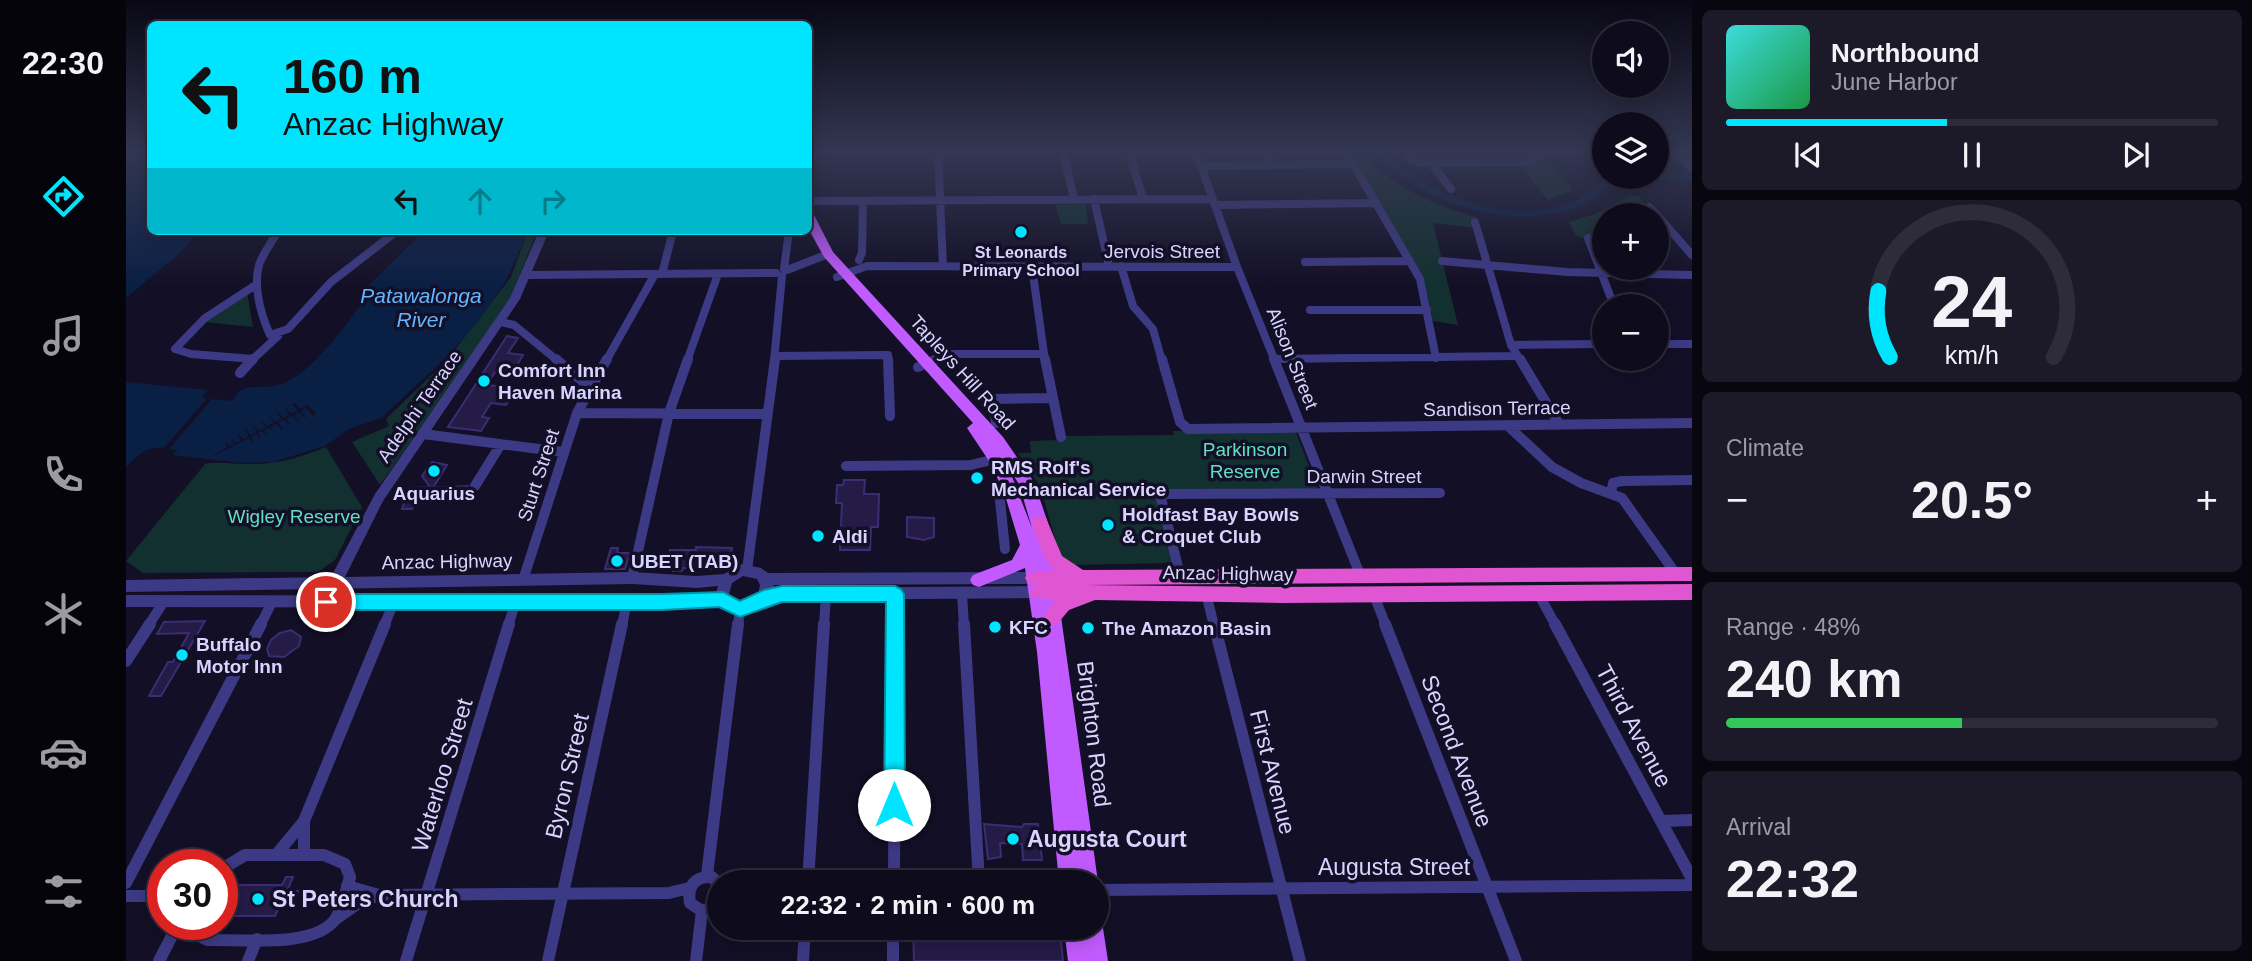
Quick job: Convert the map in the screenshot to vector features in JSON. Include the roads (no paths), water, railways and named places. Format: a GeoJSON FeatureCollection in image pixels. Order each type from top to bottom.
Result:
{"type":"FeatureCollection","features":[{"type":"Feature","properties":{"kind":"highway"},"geometry":{"type":"LineString","coordinates":[[1040,523],[1059,566],[1065,572],[1093,575]]}},
{"type":"Feature","properties":{"kind":"highway","name":"Anzac Highway"},"geometry":{"type":"LineString","coordinates":[[1042,585],[1093,575],[1432,577],[1684,574]]}},
{"type":"Feature","properties":{"kind":"highway"},"geometry":{"type":"LineString","coordinates":[[1457,576],[1458,594]]}},
{"type":"Feature","properties":{"kind":"highway"},"geometry":{"type":"LineString","coordinates":[[1261,577],[1277,583],[1282,595]]}},
{"type":"Feature","properties":{"kind":"highway"},"geometry":{"type":"LineString","coordinates":[[1291,577],[1291,586],[1302,595]]}},
{"type":"Feature","properties":{"kind":"highway"},"geometry":{"type":"LineString","coordinates":[[1432,577],[1444,582],[1458,594]]}},
{"type":"Feature","properties":{"kind":"highway","name":"Anzac Highway"},"geometry":{"type":"LineString","coordinates":[[1042,585],[1107,591],[1282,595],[1692,592]]}},
{"type":"Feature","properties":{"kind":"highway"},"geometry":{"type":"LineString","coordinates":[[1052,617],[1063,604],[1107,591]]}},
{"type":"Feature","properties":{"kind":"main road","name":"Tapleys Hill Road"},"geometry":{"type":"LineString","coordinates":[[812,225],[824,256]]}},
{"type":"Feature","properties":{"kind":"main road","name":"Tapleys Hill Road"},"geometry":{"type":"LineString","coordinates":[[807,235],[923,365],[979,435],[1026,482],[1040,523],[1042,585]]}},
{"type":"Feature","properties":{"kind":"main road","name":"Tapleys Hill Road"},"geometry":{"type":"LineString","coordinates":[[1002,457],[1027,548],[1042,585]]}},
{"type":"Feature","properties":{"kind":"main road"},"geometry":{"type":"LineString","coordinates":[[979,580],[1018,565],[1027,548]]}},
{"type":"Feature","properties":{"kind":"main road","name":"Brighton Road"},"geometry":{"type":"LineString","coordinates":[[1042,585],[1052,617],[1068,870]]}},
{"type":"Feature","properties":{"kind":"main road","name":"Brighton Road"},"geometry":{"type":"LineString","coordinates":[[1042,585],[1068,870]]}},
{"type":"Feature","properties":{"kind":"main road"},"geometry":{"type":"LineString","coordinates":[[1076,940],[1079,961]]}},
{"type":"Feature","properties":{"kind":"main road"},"geometry":{"type":"LineString","coordinates":[[1094,940],[1097,961]]}},
{"type":"Feature","properties":{"kind":"street"},"geometry":{"type":"LineString","coordinates":[[939,197],[943,266]]}},
{"type":"Feature","properties":{"kind":"street","name":"Alison Street"},"geometry":{"type":"LineString","coordinates":[[1212,197],[1237,267],[1361,577]]}},
{"type":"Feature","properties":{"kind":"street"},"geometry":{"type":"LineString","coordinates":[[1372,197],[1420,279],[1436,358]]}},
{"type":"Feature","properties":{"kind":"street"},"geometry":{"type":"LineString","coordinates":[[1094,199],[1109,267]]}},
{"type":"Feature","properties":{"kind":"street"},"geometry":{"type":"LineString","coordinates":[[812,201],[1143,199],[1376,203]]}},
{"type":"Feature","properties":{"kind":"street"},"geometry":{"type":"LineString","coordinates":[[859,260],[862,253],[863,202]]}},
{"type":"Feature","properties":{"kind":"street"},"geometry":{"type":"LineString","coordinates":[[1475,222],[1515,356],[1559,424]]}},
{"type":"Feature","properties":{"kind":"street"},"geometry":{"type":"LineString","coordinates":[[1669,229],[1692,255]]}},
{"type":"Feature","properties":{"kind":"street"},"geometry":{"type":"LineString","coordinates":[[273,337],[263,321],[257,284],[259,265],[276,235]]}},
{"type":"Feature","properties":{"kind":"street"},"geometry":{"type":"LineString","coordinates":[[240,373],[335,276],[391,235]]}},
{"type":"Feature","properties":{"kind":"street","name":"Adelphi Terrace"},"geometry":{"type":"LineString","coordinates":[[338,586],[341,568],[379,499],[515,299],[542,235]]}},
{"type":"Feature","properties":{"kind":"street","name":"Sturt Street"},"geometry":{"type":"LineString","coordinates":[[523,580],[577,413],[658,274],[672,235]]}},
{"type":"Feature","properties":{"kind":"street"},"geometry":{"type":"LineString","coordinates":[[747,570],[788,235]]}},
{"type":"Feature","properties":{"kind":"street"},"geometry":{"type":"LineString","coordinates":[[1588,238],[1592,250]]}},
{"type":"Feature","properties":{"kind":"street"},"geometry":{"type":"LineString","coordinates":[[526,275],[782,272],[824,256]]}},
{"type":"Feature","properties":{"kind":"street"},"geometry":{"type":"LineString","coordinates":[[1305,262],[1410,261]]}},
{"type":"Feature","properties":{"kind":"street"},"geometry":{"type":"LineString","coordinates":[[1442,261],[1592,273]]}},
{"type":"Feature","properties":{"kind":"street","name":"Jervois Street"},"geometry":{"type":"LineString","coordinates":[[841,275],[867,266],[1237,267]]}},
{"type":"Feature","properties":{"kind":"street","name":"Sandison Terrace"},"geometry":{"type":"LineString","coordinates":[[1121,266],[1133,306],[1153,329],[1180,422],[1185,427],[1692,423]]}},
{"type":"Feature","properties":{"kind":"street"},"geometry":{"type":"LineString","coordinates":[[1032,267],[1044,354],[1061,437]]}},
{"type":"Feature","properties":{"kind":"street"},"geometry":{"type":"LineString","coordinates":[[632,578],[670,413],[718,274]]}},
{"type":"Feature","properties":{"kind":"street"},"geometry":{"type":"LineString","coordinates":[[1669,275],[1692,275]]}},
{"type":"Feature","properties":{"kind":"street"},"geometry":{"type":"LineString","coordinates":[[253,359],[191,354],[175,349],[212,312],[257,284]]}},
{"type":"Feature","properties":{"kind":"street"},"geometry":{"type":"LineString","coordinates":[[1310,310],[1427,310]]}},
{"type":"Feature","properties":{"kind":"street"},"geometry":{"type":"LineString","coordinates":[[501,322],[514,325],[590,387]]}},
{"type":"Feature","properties":{"kind":"street"},"geometry":{"type":"LineString","coordinates":[[1511,345],[1592,344]]}},
{"type":"Feature","properties":{"kind":"street"},"geometry":{"type":"LineString","coordinates":[[1669,344],[1692,344]]}},
{"type":"Feature","properties":{"kind":"street"},"geometry":{"type":"LineString","coordinates":[[923,365],[950,354],[1044,354]]}},
{"type":"Feature","properties":{"kind":"street"},"geometry":{"type":"LineString","coordinates":[[775,356],[888,355],[891,362],[890,416]]}},
{"type":"Feature","properties":{"kind":"street"},"geometry":{"type":"LineString","coordinates":[[1275,359],[1515,356]]}},
{"type":"Feature","properties":{"kind":"street"},"geometry":{"type":"LineString","coordinates":[[996,424],[994,399],[1052,398]]}},
{"type":"Feature","properties":{"kind":"street"},"geometry":{"type":"LineString","coordinates":[[577,413],[767,414]]}},
{"type":"Feature","properties":{"kind":"street"},"geometry":{"type":"LineString","coordinates":[[1507,425],[1552,467],[1581,484],[1622,498],[1684,574]]}},
{"type":"Feature","properties":{"kind":"street"},"geometry":{"type":"LineString","coordinates":[[424,434],[563,452]]}},
{"type":"Feature","properties":{"kind":"street"},"geometry":{"type":"LineString","coordinates":[[475,486],[501,444]]}},
{"type":"Feature","properties":{"kind":"street"},"geometry":{"type":"LineString","coordinates":[[846,466],[971,465],[1002,457]]}},
{"type":"Feature","properties":{"kind":"street"},"geometry":{"type":"LineString","coordinates":[[1611,493],[1613,483],[1622,481],[1692,480]]}},
{"type":"Feature","properties":{"kind":"street"},"geometry":{"type":"LineString","coordinates":[[999,491],[1005,549]]}},
{"type":"Feature","properties":{"kind":"street","name":"Darwin Street"},"geometry":{"type":"LineString","coordinates":[[1180,575],[1160,494],[1440,494]]}},
{"type":"Feature","properties":{"kind":"street"},"geometry":{"type":"LineString","coordinates":[[1001,511],[1019,511]]}},
{"type":"Feature","properties":{"kind":"street","name":"Adelphi Terrace"},"geometry":{"type":"LineString","coordinates":[[338,586],[360,545],[363,529]]}},
{"type":"Feature","properties":{"kind":"street"},"geometry":{"type":"LineString","coordinates":[[287,585],[341,568]]}},
{"type":"Feature","properties":{"kind":"street"},"geometry":{"type":"LineString","coordinates":[[747,570],[761,574],[767,585],[764,598],[754,606],[740,609],[727,604],[723,600],[721,590],[726,580],[735,572],[747,570]]}},
{"type":"Feature","properties":{"kind":"street","name":"Anzac Highway"},"geometry":{"type":"LineString","coordinates":[[126,586],[338,586],[632,578],[697,582],[726,580]]}},
{"type":"Feature","properties":{"kind":"street","name":"Anzac Highway"},"geometry":{"type":"LineString","coordinates":[[765,579],[979,580],[1042,585]]}},
{"type":"Feature","properties":{"kind":"street"},"geometry":{"type":"LineString","coordinates":[[390,583],[383,597],[391,602]]}},
{"type":"Feature","properties":{"kind":"street","name":"Anzac Highway"},"geometry":{"type":"LineString","coordinates":[[764,598],[782,594],[962,593],[1042,585]]}},
{"type":"Feature","properties":{"kind":"street"},"geometry":{"type":"LineString","coordinates":[[126,883],[278,602],[305,601],[338,586],[343,596],[362,601],[391,602]]}},
{"type":"Feature","properties":{"kind":"street"},"geometry":{"type":"LineString","coordinates":[[962,593],[978,870]]}},
{"type":"Feature","properties":{"kind":"street","name":"First Avenue"},"geometry":{"type":"LineString","coordinates":[[1206,593],[1300,961]]}},
{"type":"Feature","properties":{"kind":"street","name":"Third Avenue"},"geometry":{"type":"LineString","coordinates":[[1538,593],[1692,879]]}},
{"type":"Feature","properties":{"kind":"street"},"geometry":{"type":"LineString","coordinates":[[809,870],[826,594]]}},
{"type":"Feature","properties":{"kind":"street"},"geometry":{"type":"LineString","coordinates":[[894,870],[895,594]]}},
{"type":"Feature","properties":{"kind":"street","name":"Second Avenue"},"geometry":{"type":"LineString","coordinates":[[1374,595],[1516,961]]}},
{"type":"Feature","properties":{"kind":"street","name":"Anzac Highway"},"geometry":{"type":"LineString","coordinates":[[126,603],[723,600]]}},
{"type":"Feature","properties":{"kind":"street","name":"Waterloo Street"},"geometry":{"type":"LineString","coordinates":[[406,961],[516,601]]}},
{"type":"Feature","properties":{"kind":"street","name":"Byron Street"},"geometry":{"type":"LineString","coordinates":[[548,961],[628,601]]}},
{"type":"Feature","properties":{"kind":"street"},"geometry":{"type":"LineString","coordinates":[[276,855],[304,821],[391,602]]}},
{"type":"Feature","properties":{"kind":"street"},"geometry":{"type":"LineString","coordinates":[[126,661],[163,603]]}},
{"type":"Feature","properties":{"kind":"street"},"geometry":{"type":"LineString","coordinates":[[714,870],[740,609]]}},
{"type":"Feature","properties":{"kind":"street"},"geometry":{"type":"LineString","coordinates":[[1661,821],[1692,820]]}},
{"type":"Feature","properties":{"kind":"street"},"geometry":{"type":"LineString","coordinates":[[304,821],[304,855]]}},
{"type":"Feature","properties":{"kind":"street"},"geometry":{"type":"LineString","coordinates":[[238,859],[245,855],[324,855],[345,864],[350,877],[335,920]]}},
{"type":"Feature","properties":{"kind":"street"},"geometry":{"type":"LineString","coordinates":[[707,879],[697,878],[689,893],[693,907],[702,911],[707,909]]}},
{"type":"Feature","properties":{"kind":"street","name":"Augusta Street"},"geometry":{"type":"LineString","coordinates":[[1109,890],[1692,885]]}},
{"type":"Feature","properties":{"kind":"street"},"geometry":{"type":"LineString","coordinates":[[347,886],[380,895],[689,893]]}},
{"type":"Feature","properties":{"kind":"street"},"geometry":{"type":"LineString","coordinates":[[238,939],[315,936],[347,910],[380,895]]}},
{"type":"Feature","properties":{"kind":"street"},"geometry":{"type":"LineString","coordinates":[[126,896],[147,896]]}},
{"type":"Feature","properties":{"kind":"street"},"geometry":{"type":"LineString","coordinates":[[696,961],[702,911]]}},
{"type":"Feature","properties":{"kind":"street"},"geometry":{"type":"LineString","coordinates":[[248,961],[257,939]]}},
{"type":"Feature","properties":{"kind":"street"},"geometry":{"type":"LineString","coordinates":[[159,961],[170,940]]}},
{"type":"Feature","properties":{"kind":"street"},"geometry":{"type":"LineString","coordinates":[[803,961],[804,940]]}},
{"type":"Feature","properties":{"kind":"street"},"geometry":{"type":"LineString","coordinates":[[893,940],[893,961]]}},
{"type":"Feature","properties":{"kind":"water"},"geometry":{"type":"Polygon","coordinates":[[[126,197],[147,197],[147,235],[196,235],[181,252],[126,298],[126,197]]]}},
{"type":"Feature","properties":{"kind":"water","name":"Patawalonga River"},"geometry":{"type":"Polygon","coordinates":[[[420,235],[526,235],[506,281],[478,322],[446,358],[381,418],[349,429],[325,446],[273,462],[240,463],[173,455],[177,450],[169,449],[212,399],[233,401],[241,390],[279,385],[305,370],[330,345],[371,292],[368,286],[420,235]]]}},
{"type":"Feature","properties":{"kind":"water"},"geometry":{"type":"Polygon","coordinates":[[[126,382],[208,390],[202,397],[207,398],[164,448],[147,450],[126,467],[126,382]]]}},
{"type":"Feature","properties":{"kind":"waterway"},"geometry":{"type":"LineString","coordinates":[[1445,197],[1496,211],[1523,213],[1572,206],[1588,197]]}},
{"type":"Feature","properties":{"kind":"place","name":"St Leonards Primary School"},"geometry":{"type":"Point","coordinates":[1021,232]}},
{"type":"Feature","properties":{"kind":"place","name":"Comfort Inn Haven Marina"},"geometry":{"type":"Point","coordinates":[484,381]}},
{"type":"Feature","properties":{"kind":"place","name":"Aquarius"},"geometry":{"type":"Point","coordinates":[434,471]}},
{"type":"Feature","properties":{"kind":"place","name":"RMS Rolf's Mechanical Service"},"geometry":{"type":"Point","coordinates":[977,478]}},
{"type":"Feature","properties":{"kind":"place","name":"Holdfast Bay Bowls & Croquet Club"},"geometry":{"type":"Point","coordinates":[1108,525]}},
{"type":"Feature","properties":{"kind":"place","name":"Aldi"},"geometry":{"type":"Point","coordinates":[818,536]}},
{"type":"Feature","properties":{"kind":"place","name":"UBET (TAB)"},"geometry":{"type":"Point","coordinates":[617,561]}},
{"type":"Feature","properties":{"kind":"place","name":"KFC"},"geometry":{"type":"Point","coordinates":[995,627]}},
{"type":"Feature","properties":{"kind":"place","name":"The Amazon Basin"},"geometry":{"type":"Point","coordinates":[1088,628]}},
{"type":"Feature","properties":{"kind":"place","name":"Buffalo Motor Inn"},"geometry":{"type":"Point","coordinates":[182,655]}},
{"type":"Feature","properties":{"kind":"place","name":"Augusta Court"},"geometry":{"type":"Point","coordinates":[1013,839]}},
{"type":"Feature","properties":{"kind":"place","name":"St Peters Church"},"geometry":{"type":"Point","coordinates":[258,899]}},
{"type":"Feature","properties":{"kind":"park label","name":"Parkinson Reserve"},"geometry":{"type":"Point","coordinates":[1245,460]}},
{"type":"Feature","properties":{"kind":"park label","name":"Wigley Reserve"},"geometry":{"type":"Point","coordinates":[294,516]}}]}
